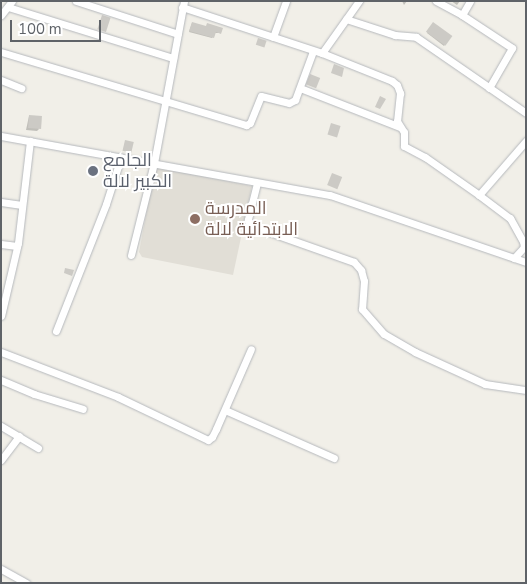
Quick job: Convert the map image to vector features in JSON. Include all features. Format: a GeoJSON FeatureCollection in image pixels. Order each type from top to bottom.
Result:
{"type":"FeatureCollection","features":[{"type":"Feature","properties":{"kind":"street"},"geometry":{"type":"LineString","coordinates":[[76,1],[178,34]]}},
{"type":"Feature","properties":{"kind":"street"},"geometry":{"type":"LineString","coordinates":[[273,37],[286,1]]}},
{"type":"Feature","properties":{"kind":"street"},"geometry":{"type":"LineString","coordinates":[[322,53],[359,1]]}},
{"type":"Feature","properties":{"kind":"street"},"geometry":{"type":"LineString","coordinates":[[436,1],[462,15],[512,48],[488,88]]}},
{"type":"Feature","properties":{"kind":"street"},"geometry":{"type":"LineString","coordinates":[[462,15],[470,1]]}},
{"type":"Feature","properties":{"kind":"street"},"geometry":{"type":"LineString","coordinates":[[1,15],[10,4],[173,58]]}},
{"type":"Feature","properties":{"kind":"street"},"geometry":{"type":"LineString","coordinates":[[131,255],[154,163],[183,4],[322,53],[395,82],[400,93],[397,118],[404,132],[404,146],[425,157],[480,194],[510,218],[523,241],[524,247],[514,258]]}},
{"type":"Feature","properties":{"kind":"street"},"geometry":{"type":"LineString","coordinates":[[346,20],[395,35],[416,38],[526,113]]}},
{"type":"Feature","properties":{"kind":"street"},"geometry":{"type":"LineString","coordinates":[[1,52],[246,125],[250,123],[261,96],[292,102],[295,100],[313,51]]}},
{"type":"Feature","properties":{"kind":"street"},"geometry":{"type":"LineString","coordinates":[[1,80],[21,88]]}},
{"type":"Feature","properties":{"kind":"street"},"geometry":{"type":"LineString","coordinates":[[300,88],[400,127]]}},
{"type":"Feature","properties":{"kind":"street"},"geometry":{"type":"LineString","coordinates":[[1,136],[330,195],[526,262]]}},
{"type":"Feature","properties":{"kind":"street"},"geometry":{"type":"LineString","coordinates":[[1,316],[17,246],[30,141]]}},
{"type":"Feature","properties":{"kind":"street"},"geometry":{"type":"LineString","coordinates":[[480,194],[526,141]]}},
{"type":"Feature","properties":{"kind":"street"},"geometry":{"type":"LineString","coordinates":[[56,332],[106,204],[121,157]]}},
{"type":"Feature","properties":{"kind":"street"},"geometry":{"type":"LineString","coordinates":[[257,183],[248,220],[249,225],[354,262],[361,270],[364,281],[362,308],[384,334],[414,352],[485,384],[525,389]]}},
{"type":"Feature","properties":{"kind":"street"},"geometry":{"type":"LineString","coordinates":[[1,202],[22,205]]}},
{"type":"Feature","properties":{"kind":"street"},"geometry":{"type":"LineString","coordinates":[[1,244],[17,246]]}},
{"type":"Feature","properties":{"kind":"street"},"geometry":{"type":"LineString","coordinates":[[1,352],[118,397],[208,440],[212,437],[225,410],[251,349]]}},
{"type":"Feature","properties":{"kind":"street"},"geometry":{"type":"LineString","coordinates":[[1,380],[34,394],[83,409]]}},
{"type":"Feature","properties":{"kind":"street"},"geometry":{"type":"LineString","coordinates":[[225,410],[334,458]]}},
{"type":"Feature","properties":{"kind":"street"},"geometry":{"type":"LineString","coordinates":[[1,426],[38,448]]}},
{"type":"Feature","properties":{"kind":"street"},"geometry":{"type":"LineString","coordinates":[[1,460],[19,436]]}},
{"type":"Feature","properties":{"kind":"street"},"geometry":{"type":"LineString","coordinates":[[1,569],[26,583]]}},
{"type":"Feature","properties":{"kind":"shaded area","name":"المدرسة الابتدائية لالة"},"geometry":{"type":"Polygon","coordinates":[[[155,167],[252,186],[233,275],[142,257],[139,252],[155,167]]]}},
{"type":"Feature","properties":{"kind":"building"},"geometry":{"type":"Polygon","coordinates":[[[102,15],[111,18],[106,32],[97,29],[102,15]]]}},
{"type":"Feature","properties":{"kind":"building"},"geometry":{"type":"Polygon","coordinates":[[[192,22],[206,26],[207,23],[223,28],[221,34],[216,32],[214,38],[189,31],[192,22]]]}},
{"type":"Feature","properties":{"kind":"building"},"geometry":{"type":"Polygon","coordinates":[[[433,22],[452,36],[445,46],[426,32],[433,22]]]}},
{"type":"Feature","properties":{"kind":"building"},"geometry":{"type":"Polygon","coordinates":[[[258,38],[267,41],[264,47],[256,45],[258,38]]]}},
{"type":"Feature","properties":{"kind":"building"},"geometry":{"type":"Polygon","coordinates":[[[334,64],[344,68],[342,77],[331,73],[334,64]]]}},
{"type":"Feature","properties":{"kind":"building"},"geometry":{"type":"Polygon","coordinates":[[[310,74],[320,78],[316,88],[306,84],[310,74]]]}},
{"type":"Feature","properties":{"kind":"building"},"geometry":{"type":"Polygon","coordinates":[[[380,96],[386,99],[380,109],[375,107],[380,96]]]}},
{"type":"Feature","properties":{"kind":"building"},"geometry":{"type":"Polygon","coordinates":[[[29,115],[42,116],[41,129],[28,128],[29,115]]]}},
{"type":"Feature","properties":{"kind":"building"},"geometry":{"type":"Polygon","coordinates":[[[331,123],[341,126],[337,137],[327,134],[331,123]]]}},
{"type":"Feature","properties":{"kind":"building"},"geometry":{"type":"Polygon","coordinates":[[[125,140],[134,142],[131,153],[123,151],[125,140]]]}},
{"type":"Feature","properties":{"kind":"building"},"geometry":{"type":"Polygon","coordinates":[[[332,173],[342,177],[337,189],[327,185],[332,173]]]}},
{"type":"Feature","properties":{"kind":"building"},"geometry":{"type":"Polygon","coordinates":[[[65,268],[74,270],[72,276],[64,273],[65,268]]]}},
{"type":"Feature","properties":{"kind":"place","name":"الجامع الكبير لالة"},"geometry":{"type":"Point","coordinates":[93,171]}},
{"type":"Feature","properties":{"kind":"place","name":"المدرسة الابتدائية لالة"},"geometry":{"type":"Point","coordinates":[195,219]}}]}
